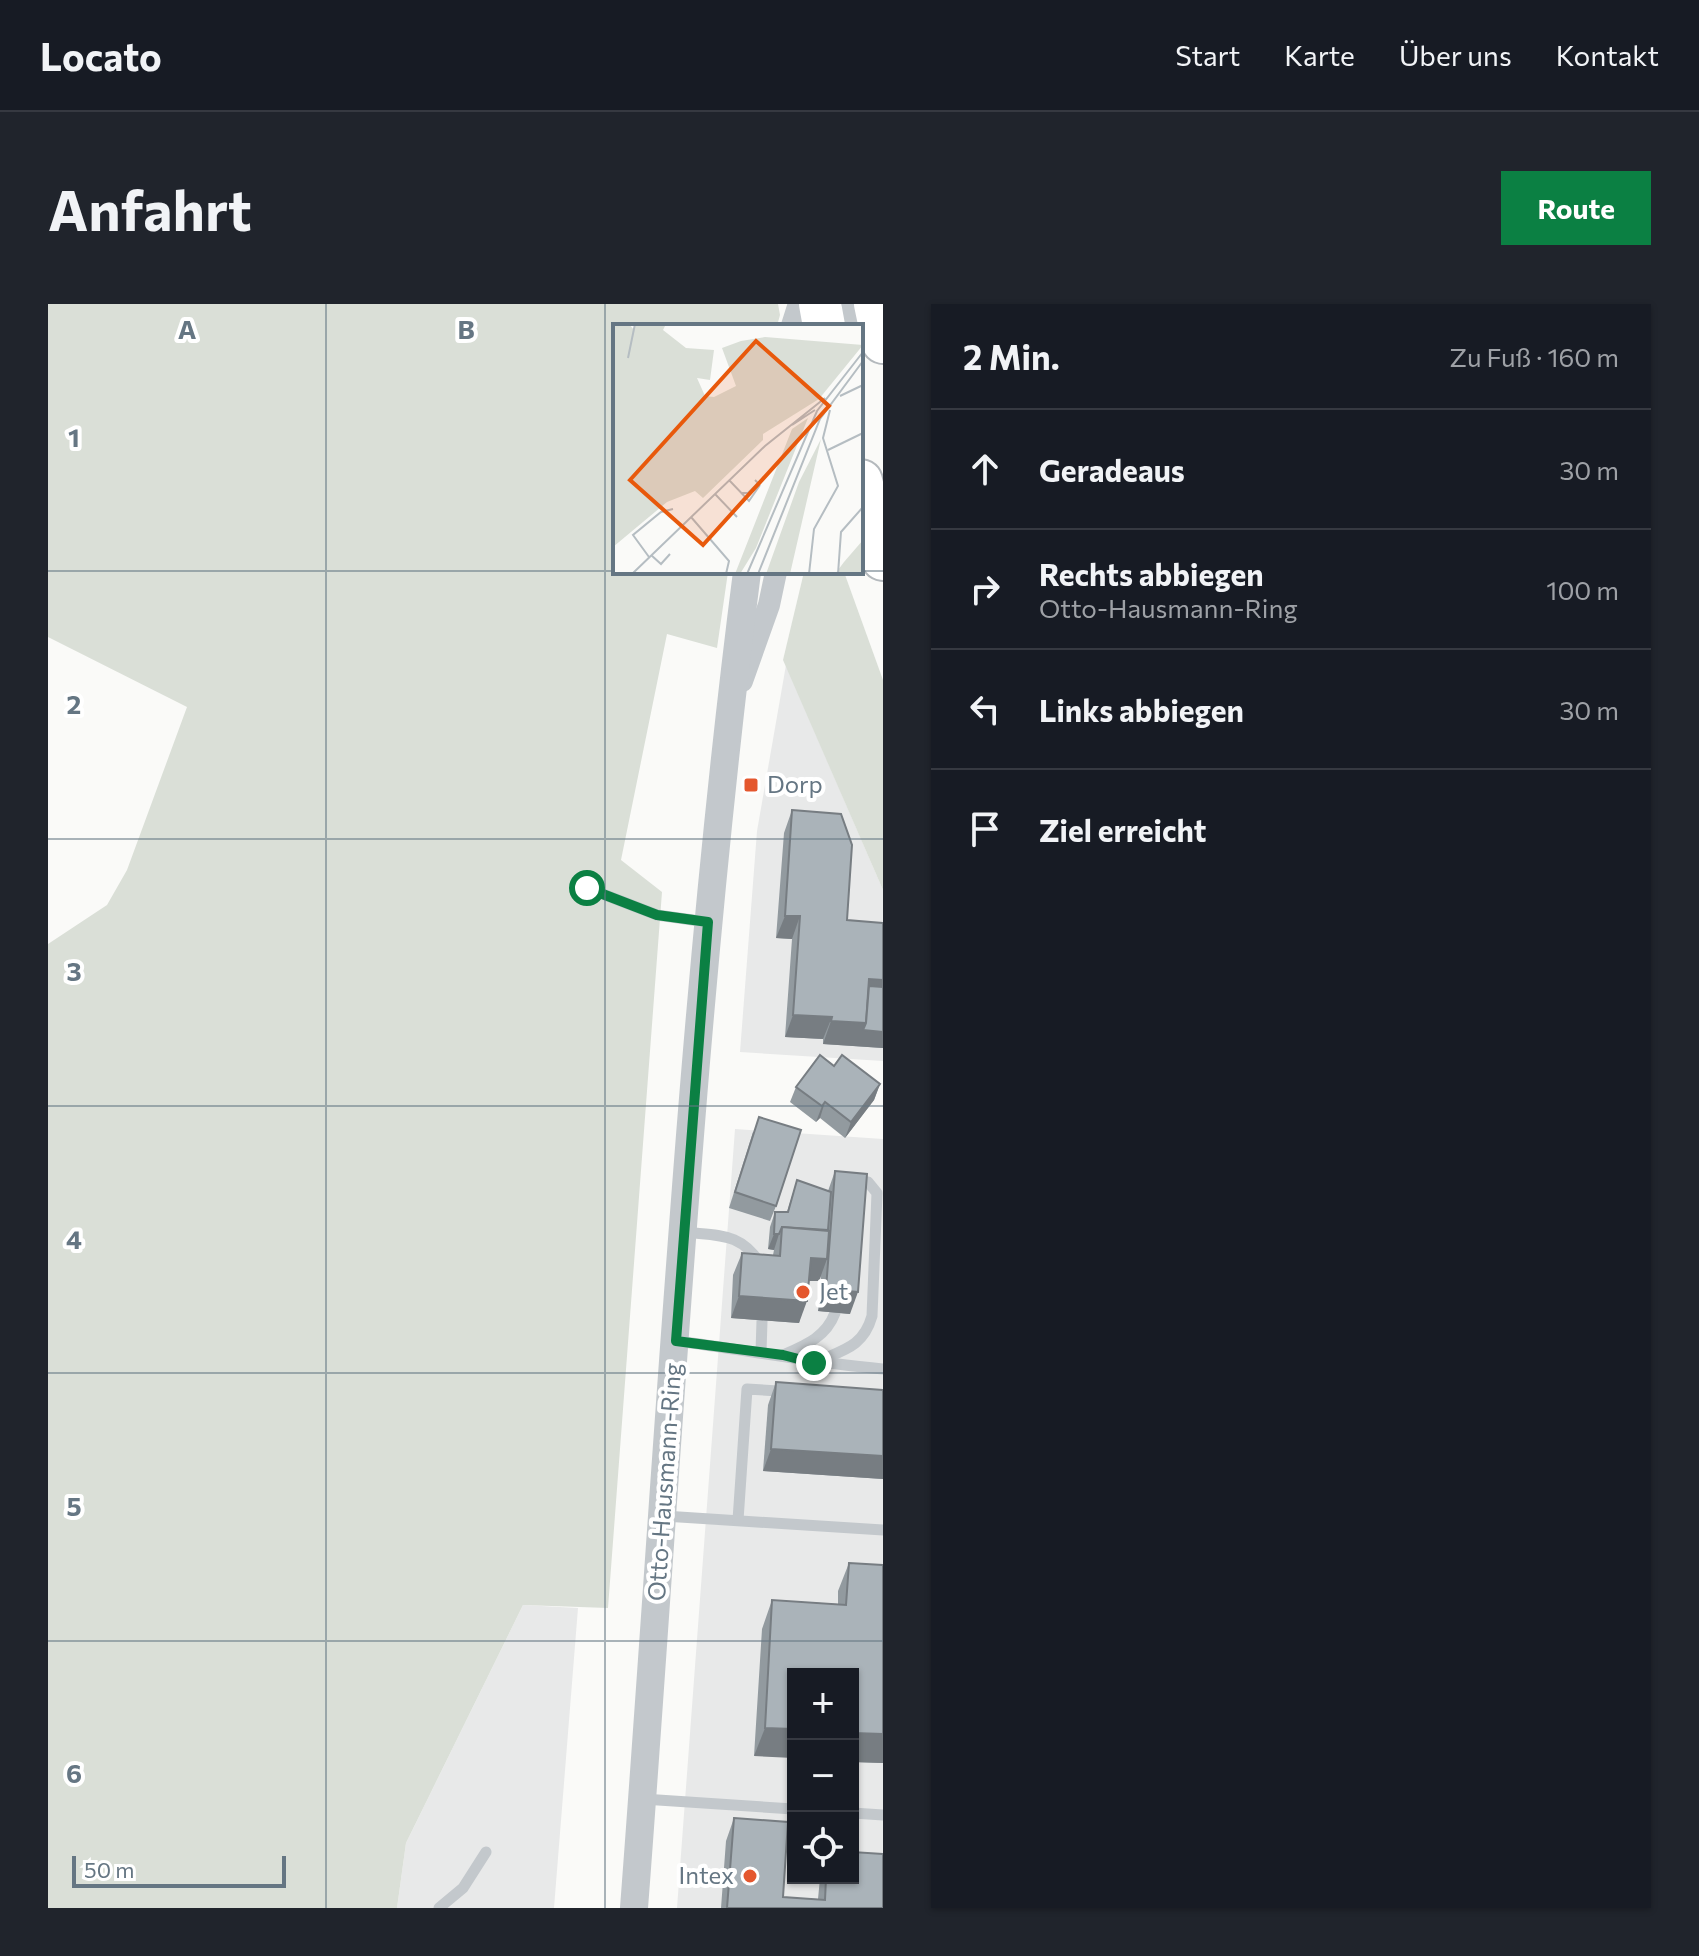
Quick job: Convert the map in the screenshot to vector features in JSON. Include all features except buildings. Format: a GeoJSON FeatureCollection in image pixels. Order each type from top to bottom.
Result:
{"type":"FeatureCollection","features":[{"type":"Feature","properties":{"kind":"highway"},"geometry":{"type":"LineString","coordinates":[[820,304],[824,324]]}},
{"type":"Feature","properties":{"kind":"highway"},"geometry":{"type":"LineString","coordinates":[[875,304],[883,342]]}},
{"type":"Feature","properties":{"kind":"highway"},"geometry":{"type":"LineString","coordinates":[[863,488],[883,559]]}},
{"type":"Feature","properties":{"kind":"street"},"geometry":{"type":"LineString","coordinates":[[796,324],[802,304]]}},
{"type":"Feature","properties":{"kind":"street"},"geometry":{"type":"LineString","coordinates":[[847,324],[854,304]]}},
{"type":"Feature","properties":{"kind":"street","name":"Otto-Hausmann-Ring"},"geometry":{"type":"LineString","coordinates":[[634,1908],[708,922],[747,574]]}},
{"type":"Feature","properties":{"kind":"street","name":"Otto-Hausmann-Ring"},"geometry":{"type":"LineString","coordinates":[[728,721],[769,605],[776,574]]}},
{"type":"Feature","properties":{"kind":"lane"},"geometry":{"type":"LineString","coordinates":[[587,888],[657,915],[708,922]]}},
{"type":"Feature","properties":{"kind":"lane"},"geometry":{"type":"LineString","coordinates":[[814,1363],[853,1345],[867,1333],[872,1316],[877,1193],[868,1182],[856,1179],[845,1185]]}},
{"type":"Feature","properties":{"kind":"lane"},"geometry":{"type":"LineString","coordinates":[[684,1232],[734,1237],[752,1251],[764,1269],[763,1278]]}},
{"type":"Feature","properties":{"kind":"lane"},"geometry":{"type":"LineString","coordinates":[[783,1355],[812,1342],[830,1327],[835,1313]]}},
{"type":"Feature","properties":{"kind":"lane"},"geometry":{"type":"LineString","coordinates":[[761,1352],[762,1321]]}},
{"type":"Feature","properties":{"kind":"lane"},"geometry":{"type":"LineString","coordinates":[[676,1341],[783,1355],[814,1363],[883,1369]]}},
{"type":"Feature","properties":{"kind":"lane"},"geometry":{"type":"LineString","coordinates":[[738,1520],[747,1389],[778,1391]]}},
{"type":"Feature","properties":{"kind":"lane"},"geometry":{"type":"LineString","coordinates":[[663,1516],[883,1530]]}},
{"type":"Feature","properties":{"kind":"lane"},"geometry":{"type":"LineString","coordinates":[[643,1799],[787,1809]]}},
{"type":"Feature","properties":{"kind":"lane"},"geometry":{"type":"LineString","coordinates":[[859,1813],[883,1815]]}},
{"type":"Feature","properties":{"kind":"lane"},"geometry":{"type":"LineString","coordinates":[[439,1908],[463,1888],[486,1852]]}},
{"type":"Feature","properties":{"kind":"shaded area"},"geometry":{"type":"Polygon","coordinates":[[[48,304],[778,304],[778,324],[613,324],[613,574],[728,574],[717,648],[667,634],[621,860],[662,892],[608,1608],[523,1605],[406,1843],[397,1908],[48,1908],[48,944],[107,905],[127,870],[187,707],[48,637],[48,304]]]}},
{"type":"Feature","properties":{"kind":"shaded area"},"geometry":{"type":"Polygon","coordinates":[[[804,574],[845,574],[883,680],[883,890],[783,660],[804,574]]]}},
{"type":"Feature","properties":{"kind":"shaded area"},"geometry":{"type":"Polygon","coordinates":[[[786,665],[883,890],[883,1061],[740,1052],[757,831],[786,665]]]}},
{"type":"Feature","properties":{"kind":"shaded area"},"geometry":{"type":"Polygon","coordinates":[[[735,1129],[883,1139],[883,1908],[677,1908],[735,1129]]]}},
{"type":"Feature","properties":{"kind":"shaded area"},"geometry":{"type":"Polygon","coordinates":[[[523,1605],[578,1608],[554,1908],[397,1908],[406,1843],[523,1605]]]}},
{"type":"Feature","properties":{"kind":"place","name":"Dorp"},"geometry":{"type":"Point","coordinates":[751,785]}},
{"type":"Feature","properties":{"kind":"place","name":"Jet"},"geometry":{"type":"Point","coordinates":[803,1292]}},
{"type":"Feature","properties":{"kind":"place","name":"Intex"},"geometry":{"type":"Point","coordinates":[750,1876]}},
{"type":"Feature","properties":{"kind":"route"},"geometry":{"type":"LineString","coordinates":[[587,888],[657,915],[708,922],[676,1341],[783,1355],[814,1363]]}}]}
